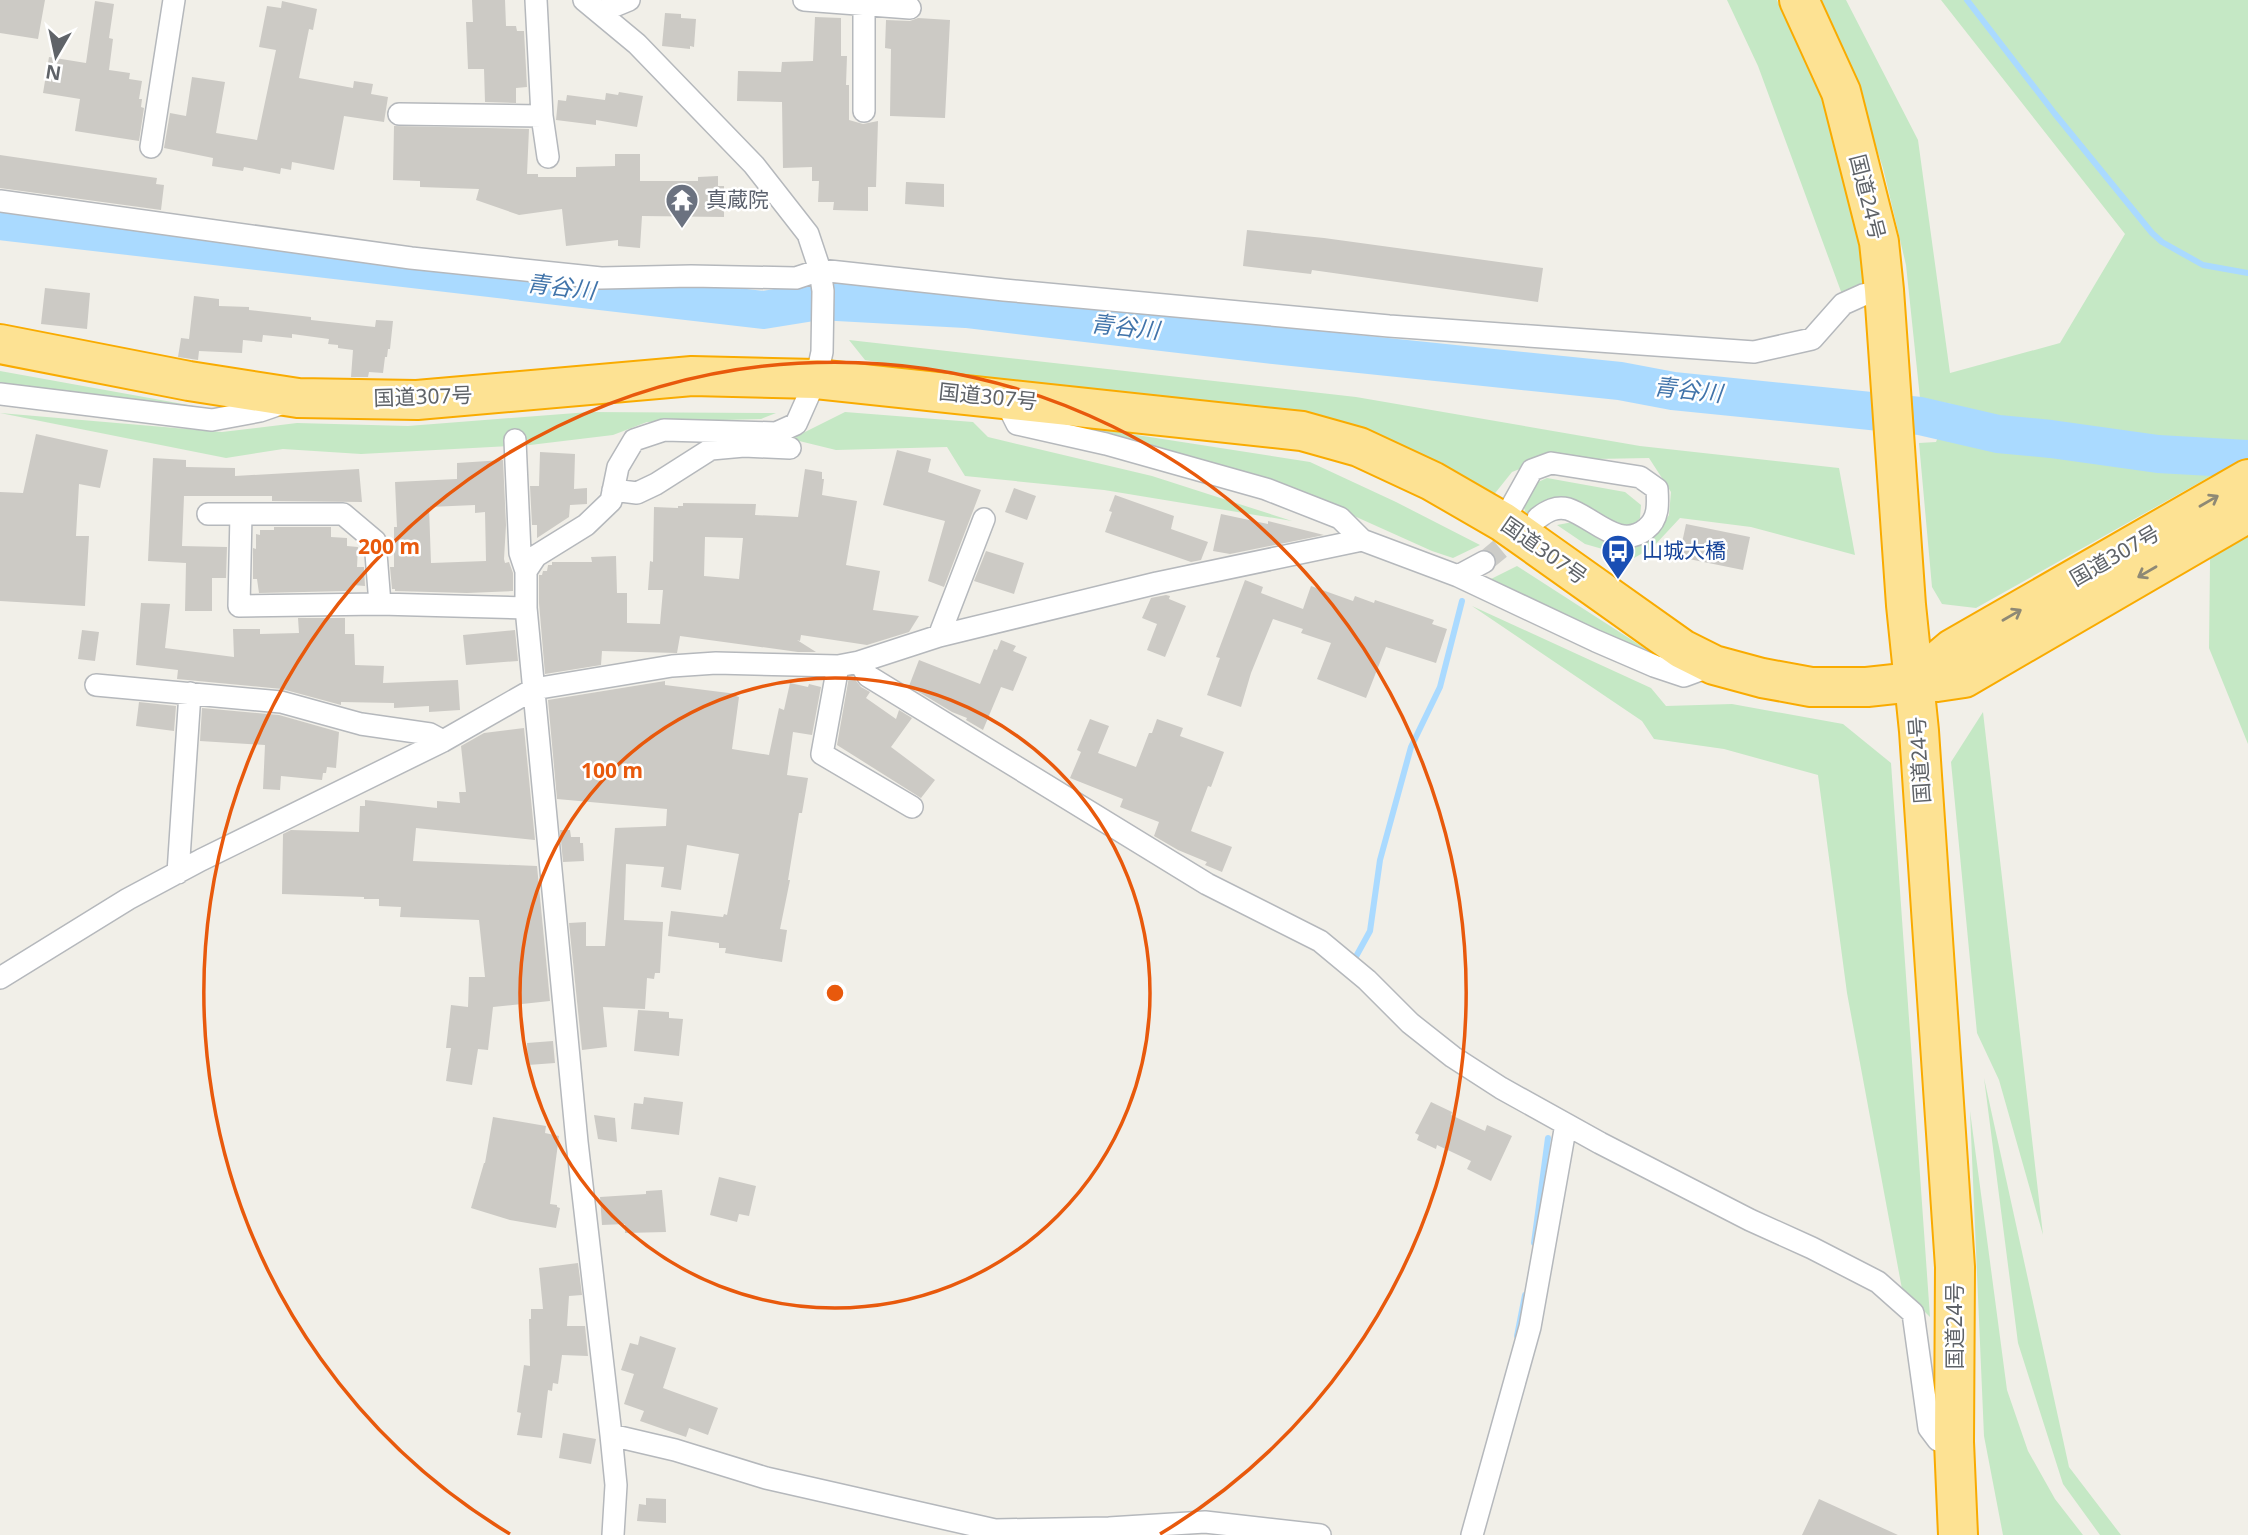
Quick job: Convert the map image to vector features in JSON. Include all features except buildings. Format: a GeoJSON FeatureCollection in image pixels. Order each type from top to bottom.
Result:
{"type":"FeatureCollection","features":[{"type":"Feature","properties":{"kind":"highway","name":"国道24号"},"geometry":{"type":"LineString","coordinates":[[1799,0],[1841,92],[1879,242],[1884,290],[1896,475],[1919,731],[1955,1267],[1954,1442],[1958,1535]]}},
{"type":"Feature","properties":{"kind":"highway","name":"国道307号"},"geometry":{"type":"LineString","coordinates":[[0,344],[189,381],[298,398],[417,400],[819,365],[1001,399],[1301,431],[1359,447],[1520,520],[1682,649],[1714,665],[1811,687],[1867,687],[1913,681],[1958,663],[2248,513]]}},
{"type":"Feature","properties":{"kind":"highway","name":"国道307号"},"geometry":{"type":"LineString","coordinates":[[1958,663],[2248,479]]}},
{"type":"Feature","properties":{"kind":"street"},"geometry":{"type":"LineString","coordinates":[[151,147],[174,0]]}},
{"type":"Feature","properties":{"kind":"street"},"geometry":{"type":"LineString","coordinates":[[536,0],[542,116],[548,157]]}},
{"type":"Feature","properties":{"kind":"street"},"geometry":{"type":"LineString","coordinates":[[592,6],[629,0]]}},
{"type":"Feature","properties":{"kind":"street"},"geometry":{"type":"LineString","coordinates":[[804,0],[910,8]]}},
{"type":"Feature","properties":{"kind":"street"},"geometry":{"type":"LineString","coordinates":[[864,4],[864,111]]}},
{"type":"Feature","properties":{"kind":"street"},"geometry":{"type":"LineString","coordinates":[[526,570],[537,556],[586,525],[611,501],[618,467],[634,440],[664,430],[776,433],[796,424],[819,365],[823,291],[820,270],[808,234],[754,165],[637,44],[592,6]]}},
{"type":"Feature","properties":{"kind":"street"},"geometry":{"type":"LineString","coordinates":[[399,114],[542,116]]}},
{"type":"Feature","properties":{"kind":"street"},"geometry":{"type":"LineString","coordinates":[[0,201],[411,258],[601,278],[796,278],[820,270],[1389,326],[1754,352],[1812,339],[1843,304],[1884,290]]}},
{"type":"Feature","properties":{"kind":"street"},"geometry":{"type":"LineString","coordinates":[[0,394],[212,420],[260,411],[298,398]]}},
{"type":"Feature","properties":{"kind":"street"},"geometry":{"type":"LineString","coordinates":[[1001,399],[1017,425],[1106,444],[1266,489],[1340,518],[1362,540],[1458,576],[1654,666],[1684,676],[1714,665]]}},
{"type":"Feature","properties":{"kind":"street"},"geometry":{"type":"LineString","coordinates":[[515,440],[520,553],[526,570],[526,608],[575,1129],[616,1485],[613,1535]]}},
{"type":"Feature","properties":{"kind":"street"},"geometry":{"type":"LineString","coordinates":[[613,490],[637,493],[712,449],[744,446],[790,448]]}},
{"type":"Feature","properties":{"kind":"street"},"geometry":{"type":"LineString","coordinates":[[1551,463],[1640,477],[1657,489],[1658,508],[1651,525],[1639,536],[1619,536],[1567,509],[1550,509],[1520,520],[1532,470],[1551,463]]}},
{"type":"Feature","properties":{"kind":"street"},"geometry":{"type":"LineString","coordinates":[[208,514],[343,514],[374,541],[380,604]]}},
{"type":"Feature","properties":{"kind":"street"},"geometry":{"type":"LineString","coordinates":[[242,514],[239,606],[380,604],[526,608]]}},
{"type":"Feature","properties":{"kind":"street"},"geometry":{"type":"LineString","coordinates":[[939,636],[984,519]]}},
{"type":"Feature","properties":{"kind":"street"},"geometry":{"type":"LineString","coordinates":[[0,978],[128,899],[443,741],[534,689],[672,666],[716,663],[838,666],[859,662],[939,636],[1157,583],[1362,540]]}},
{"type":"Feature","properties":{"kind":"street"},"geometry":{"type":"LineString","coordinates":[[1458,576],[1484,562]]}},
{"type":"Feature","properties":{"kind":"street"},"geometry":{"type":"LineString","coordinates":[[859,662],[868,676],[1207,884],[1320,942],[1367,980],[1410,1023],[1453,1057],[1500,1088],[1750,1220],[1878,1282],[1913,1313],[1929,1428],[1938,1440],[1954,1442]]}},
{"type":"Feature","properties":{"kind":"street"},"geometry":{"type":"LineString","coordinates":[[838,666],[822,754],[912,807]]}},
{"type":"Feature","properties":{"kind":"street"},"geometry":{"type":"LineString","coordinates":[[96,685],[281,702],[361,724],[430,734],[443,741]]}},
{"type":"Feature","properties":{"kind":"street"},"geometry":{"type":"LineString","coordinates":[[178,873],[190,693]]}},
{"type":"Feature","properties":{"kind":"street"},"geometry":{"type":"LineString","coordinates":[[1472,1535],[1530,1326],[1566,1124]]}},
{"type":"Feature","properties":{"kind":"street"},"geometry":{"type":"LineString","coordinates":[[611,1435],[675,1450],[766,1478],[995,1530],[1109,1528],[1205,1522],[1320,1535]]}},
{"type":"Feature","properties":{"kind":"green space"},"geometry":{"type":"Polygon","coordinates":[[[1727,0],[1777,0],[1828,105],[1874,286],[1843,297],[1758,66],[1727,0]]]}},
{"type":"Feature","properties":{"kind":"green space"},"geometry":{"type":"Polygon","coordinates":[[[1817,0],[1846,0],[1918,140],[1950,373],[2060,343],[2125,234],[1941,0],[2248,0],[2248,744],[2209,648],[2211,476],[1976,608],[1942,604],[1932,587],[1919,443],[1936,442],[1951,404],[1920,398],[1906,265],[1883,168],[1851,71],[1817,0]]]}},
{"type":"Feature","properties":{"kind":"green space"},"geometry":{"type":"Polygon","coordinates":[[[849,340],[1356,397],[1640,446],[1839,468],[1855,555],[1751,527],[1680,518],[1653,547],[1634,558],[1585,544],[1557,525],[1573,522],[1655,535],[1669,515],[1671,492],[1649,458],[1542,460],[1512,472],[1492,497],[1174,407],[865,360],[849,340]]]}},
{"type":"Feature","properties":{"kind":"green space"},"geometry":{"type":"Polygon","coordinates":[[[0,371],[216,410],[0,385],[0,371]]]}},
{"type":"Feature","properties":{"kind":"green space"},"geometry":{"type":"Polygon","coordinates":[[[589,412],[776,413],[761,419],[647,422],[613,435],[530,445],[361,454],[283,449],[226,458],[0,413],[222,432],[297,423],[408,426],[589,412]]]}},
{"type":"Feature","properties":{"kind":"green space"},"geometry":{"type":"Polygon","coordinates":[[[845,412],[973,422],[988,437],[1152,476],[1292,521],[1104,490],[965,476],[947,447],[836,450],[791,439],[845,412]]]}},
{"type":"Feature","properties":{"kind":"green space"},"geometry":{"type":"Polygon","coordinates":[[[1053,422],[1310,462],[1480,545],[1453,558],[1274,480],[1053,422]]]}},
{"type":"Feature","properties":{"kind":"green space"},"geometry":{"type":"Polygon","coordinates":[[[1547,478],[1625,492],[1641,505],[1640,518],[1629,530],[1558,505],[1527,517],[1523,505],[1529,486],[1547,478]]]}},
{"type":"Feature","properties":{"kind":"green space"},"geometry":{"type":"Polygon","coordinates":[[[1517,566],[1666,662],[1489,580],[1517,566]]]}},
{"type":"Feature","properties":{"kind":"green space"},"geometry":{"type":"Polygon","coordinates":[[[1472,606],[1651,688],[1666,706],[1732,704],[1843,724],[1891,763],[1930,1317],[1902,1289],[1847,993],[1818,775],[1724,749],[1654,739],[1642,721],[1472,606]]]}},
{"type":"Feature","properties":{"kind":"green space"},"geometry":{"type":"Polygon","coordinates":[[[1983,712],[2043,1235],[1999,1080],[1977,1033],[1951,762],[1983,712]]]}},
{"type":"Feature","properties":{"kind":"green space"},"geometry":{"type":"Polygon","coordinates":[[[1984,1078],[2069,1467],[2121,1535],[2100,1535],[2063,1484],[2018,1343],[1984,1078]]]}},
{"type":"Feature","properties":{"kind":"green space"},"geometry":{"type":"Polygon","coordinates":[[[1970,1111],[2007,1390],[2028,1451],[2055,1499],[2083,1535],[2003,1535],[1984,1436],[1970,1111]]]}},
{"type":"Feature","properties":{"kind":"waterway"},"geometry":{"type":"LineString","coordinates":[[1967,0],[2152,233],[2162,242],[2203,265],[2248,273]]}},
{"type":"Feature","properties":{"kind":"waterway","name":"青谷川"},"geometry":{"type":"LineString","coordinates":[[0,221],[763,310],[819,301],[966,309],[1291,347],[1620,381],[1673,391],[1920,416],[1998,434],[2158,454],[2248,459]]}},
{"type":"Feature","properties":{"kind":"waterway"},"geometry":{"type":"LineString","coordinates":[[1353,962],[1370,931],[1380,860],[1411,747],[1440,687],[1462,601]]}},
{"type":"Feature","properties":{"kind":"waterway"},"geometry":{"type":"LineString","coordinates":[[1534,1243],[1548,1138]]}},
{"type":"Feature","properties":{"kind":"waterway"},"geometry":{"type":"LineString","coordinates":[[1517,1336],[1525,1295]]}},
{"type":"Feature","properties":{"kind":"tunnel"},"geometry":{"type":"LineString","coordinates":[[1484,562],[1525,528]]}},
{"type":"Feature","properties":{"kind":"place","name":"真蔵院"},"geometry":{"type":"Point","coordinates":[682,230]}},
{"type":"Feature","properties":{"kind":"place","name":"山城大橋"},"geometry":{"type":"Point","coordinates":[1618,581]}}]}
